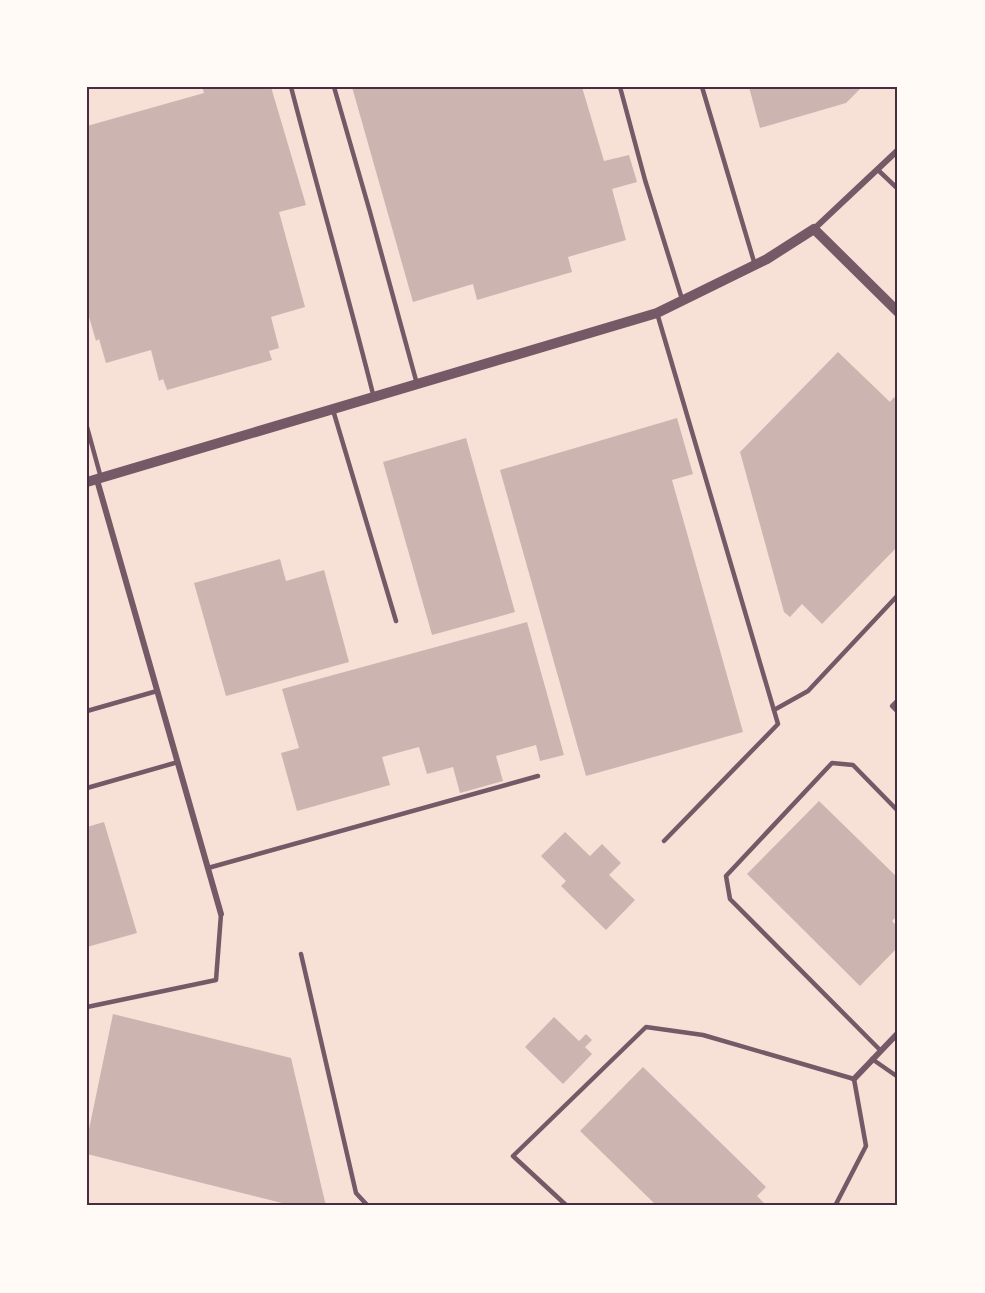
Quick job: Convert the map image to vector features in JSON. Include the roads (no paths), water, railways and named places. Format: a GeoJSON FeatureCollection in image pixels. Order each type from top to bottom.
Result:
{"type":"FeatureCollection","features":[{"type":"Feature","properties":{"kind":"street"},"geometry":{"type":"LineString","coordinates":[[221,914],[95,480],[657,313],[755,265],[814,229],[898,150]]}},
{"type":"Feature","properties":{"kind":"street"},"geometry":{"type":"LineString","coordinates":[[814,229],[898,312]]}},
{"type":"Feature","properties":{"kind":"street"},"geometry":{"type":"LineString","coordinates":[[854,1079],[898,1033]]}},
{"type":"Feature","properties":{"kind":"lane"},"geometry":{"type":"LineString","coordinates":[[291,87],[374,398]]}},
{"type":"Feature","properties":{"kind":"lane"},"geometry":{"type":"LineString","coordinates":[[334,87],[417,384]]}},
{"type":"Feature","properties":{"kind":"lane"},"geometry":{"type":"LineString","coordinates":[[620,87],[645,180],[683,301]]}},
{"type":"Feature","properties":{"kind":"lane"},"geometry":{"type":"LineString","coordinates":[[702,87],[755,265]]}},
{"type":"Feature","properties":{"kind":"lane"},"geometry":{"type":"LineString","coordinates":[[878,170],[898,189]]}},
{"type":"Feature","properties":{"kind":"lane"},"geometry":{"type":"LineString","coordinates":[[657,313],[778,723],[664,841]]}},
{"type":"Feature","properties":{"kind":"lane"},"geometry":{"type":"LineString","coordinates":[[333,410],[396,621]]}},
{"type":"Feature","properties":{"kind":"lane"},"geometry":{"type":"LineString","coordinates":[[87,427],[95,480]]}},
{"type":"Feature","properties":{"kind":"lane"},"geometry":{"type":"LineString","coordinates":[[774,710],[808,691],[898,595]]}},
{"type":"Feature","properties":{"kind":"lane"},"geometry":{"type":"LineString","coordinates":[[87,711],[158,691]]}},
{"type":"Feature","properties":{"kind":"lane"},"geometry":{"type":"LineString","coordinates":[[898,700],[892,706],[898,712]]}},
{"type":"Feature","properties":{"kind":"lane"},"geometry":{"type":"LineString","coordinates":[[87,788],[178,762]]}},
{"type":"Feature","properties":{"kind":"lane"},"geometry":{"type":"LineString","coordinates":[[881,1051],[730,899],[726,876],[832,763],[853,765],[898,811]]}},
{"type":"Feature","properties":{"kind":"lane"},"geometry":{"type":"LineString","coordinates":[[208,868],[538,776]]}},
{"type":"Feature","properties":{"kind":"lane"},"geometry":{"type":"LineString","coordinates":[[87,1007],[216,980],[221,914]]}},
{"type":"Feature","properties":{"kind":"lane"},"geometry":{"type":"LineString","coordinates":[[301,954],[356,1193],[368,1206]]}},
{"type":"Feature","properties":{"kind":"lane"},"geometry":{"type":"LineString","coordinates":[[567,1206],[513,1156],[646,1027],[703,1035],[854,1079],[866,1146],[835,1206]]}},
{"type":"Feature","properties":{"kind":"lane"},"geometry":{"type":"LineString","coordinates":[[872,1059],[898,1077]]}}]}
